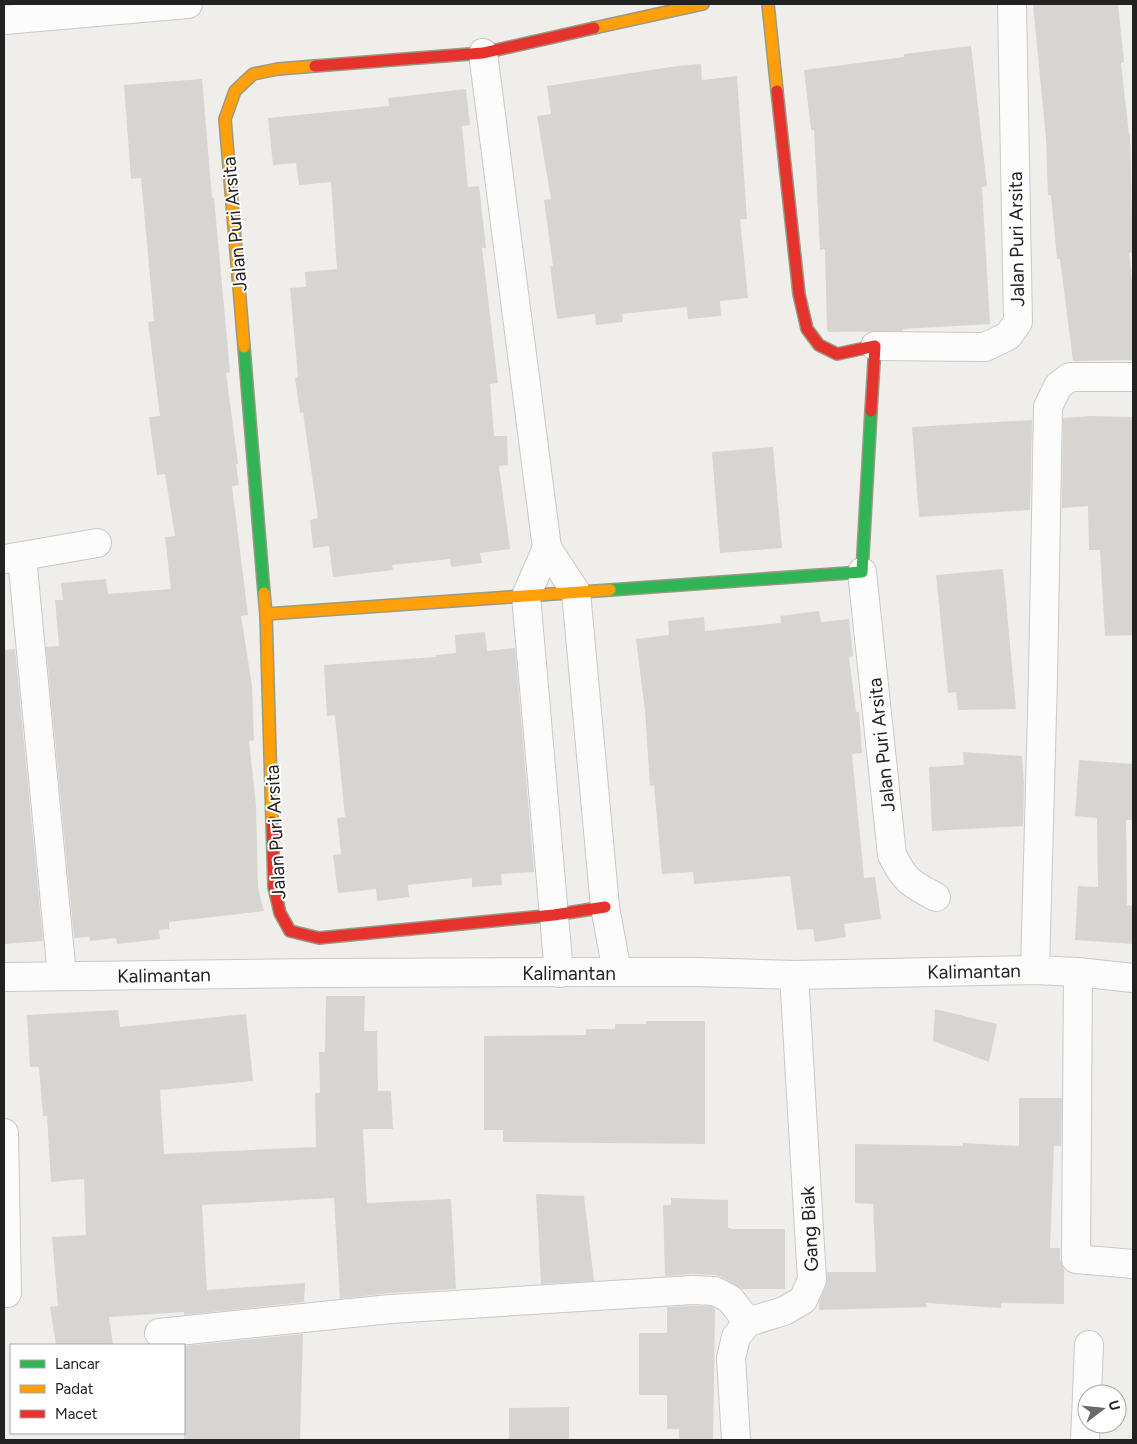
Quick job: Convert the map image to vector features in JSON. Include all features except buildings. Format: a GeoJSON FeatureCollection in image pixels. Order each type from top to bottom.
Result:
{"type":"FeatureCollection","features":[{"type":"Feature","properties":{"kind":"street"},"geometry":{"type":"LineString","coordinates":[[4,20],[188,4]]}},
{"type":"Feature","properties":{"kind":"street","name":"Jalan Puri Arsita"},"geometry":{"type":"LineString","coordinates":[[605,907],[554,915],[319,938],[290,931],[280,913],[274,887],[266,614],[225,119],[235,92],[253,74],[278,69],[483,53],[704,4]]}},
{"type":"Feature","properties":{"kind":"street","name":"Jalan Puri Arsita"},"geometry":{"type":"LineString","coordinates":[[768,4],[799,294],[807,329],[819,345],[837,354],[874,346],[985,347],[1008,336],[1018,322],[1012,4]]}},
{"type":"Feature","properties":{"kind":"street"},"geometry":{"type":"LineString","coordinates":[[483,53],[547,548],[576,592],[605,907],[617,972]]}},
{"type":"Feature","properties":{"kind":"street","name":"Jalan Puri Arsita"},"geometry":{"type":"LineString","coordinates":[[874,346],[862,572],[892,855],[901,873],[913,885],[936,897]]}},
{"type":"Feature","properties":{"kind":"street"},"geometry":{"type":"LineString","coordinates":[[1035,970],[1048,407],[1058,386],[1070,376],[1133,377]]}},
{"type":"Feature","properties":{"kind":"street"},"geometry":{"type":"LineString","coordinates":[[62,976],[13,558],[97,543]]}},
{"type":"Feature","properties":{"kind":"street"},"geometry":{"type":"LineString","coordinates":[[547,548],[526,596],[560,972]]}},
{"type":"Feature","properties":{"kind":"street"},"geometry":{"type":"LineString","coordinates":[[266,614],[862,572]]}},
{"type":"Feature","properties":{"kind":"street","name":"Kalimantan"},"geometry":{"type":"LineString","coordinates":[[4,977],[560,972],[694,972],[794,975],[1035,970],[1078,972],[1133,978]]}},
{"type":"Feature","properties":{"kind":"street"},"geometry":{"type":"LineString","coordinates":[[1078,972],[1076,1259],[1133,1264]]}},
{"type":"Feature","properties":{"kind":"street","name":"Gang Biak"},"geometry":{"type":"LineString","coordinates":[[748,1322],[784,1311],[803,1300],[812,1280],[794,975]]}},
{"type":"Feature","properties":{"kind":"street"},"geometry":{"type":"LineString","coordinates":[[4,1133],[7,1293]]}},
{"type":"Feature","properties":{"kind":"street"},"geometry":{"type":"LineString","coordinates":[[159,1333],[390,1309],[692,1290],[715,1291],[730,1299],[748,1322],[736,1337],[732,1358],[736,1440]]}},
{"type":"Feature","properties":{"kind":"street"},"geometry":{"type":"LineString","coordinates":[[1087,1384],[1089,1345]]}},
{"type":"Feature","properties":{"kind":"traffic: fast"},"geometry":{"type":"LineString","coordinates":[[244,347],[264,593]]}},
{"type":"Feature","properties":{"kind":"traffic: fast"},"geometry":{"type":"LineString","coordinates":[[610,590],[862,572],[871,411]]}},
{"type":"Feature","properties":{"kind":"traffic: slow"},"geometry":{"type":"LineString","coordinates":[[594,28],[703,4]]}},
{"type":"Feature","properties":{"kind":"traffic: slow"},"geometry":{"type":"LineString","coordinates":[[768,4],[777,91]]}},
{"type":"Feature","properties":{"kind":"traffic: slow"},"geometry":{"type":"LineString","coordinates":[[244,347],[225,119],[235,91],[253,74],[278,69],[315,66]]}},
{"type":"Feature","properties":{"kind":"traffic: slow"},"geometry":{"type":"LineString","coordinates":[[266,614],[610,590]]}},
{"type":"Feature","properties":{"kind":"traffic: slow"},"geometry":{"type":"LineString","coordinates":[[264,593],[272,822]]}},
{"type":"Feature","properties":{"kind":"traffic: jam"},"geometry":{"type":"LineString","coordinates":[[315,66],[483,53],[594,28]]}},
{"type":"Feature","properties":{"kind":"traffic: jam"},"geometry":{"type":"LineString","coordinates":[[777,91],[799,294],[807,329],[819,345],[837,354],[875,346],[871,411]]}},
{"type":"Feature","properties":{"kind":"traffic: jam"},"geometry":{"type":"LineString","coordinates":[[272,822],[274,887],[280,913],[290,931],[319,938],[554,915],[605,907]]}}]}
